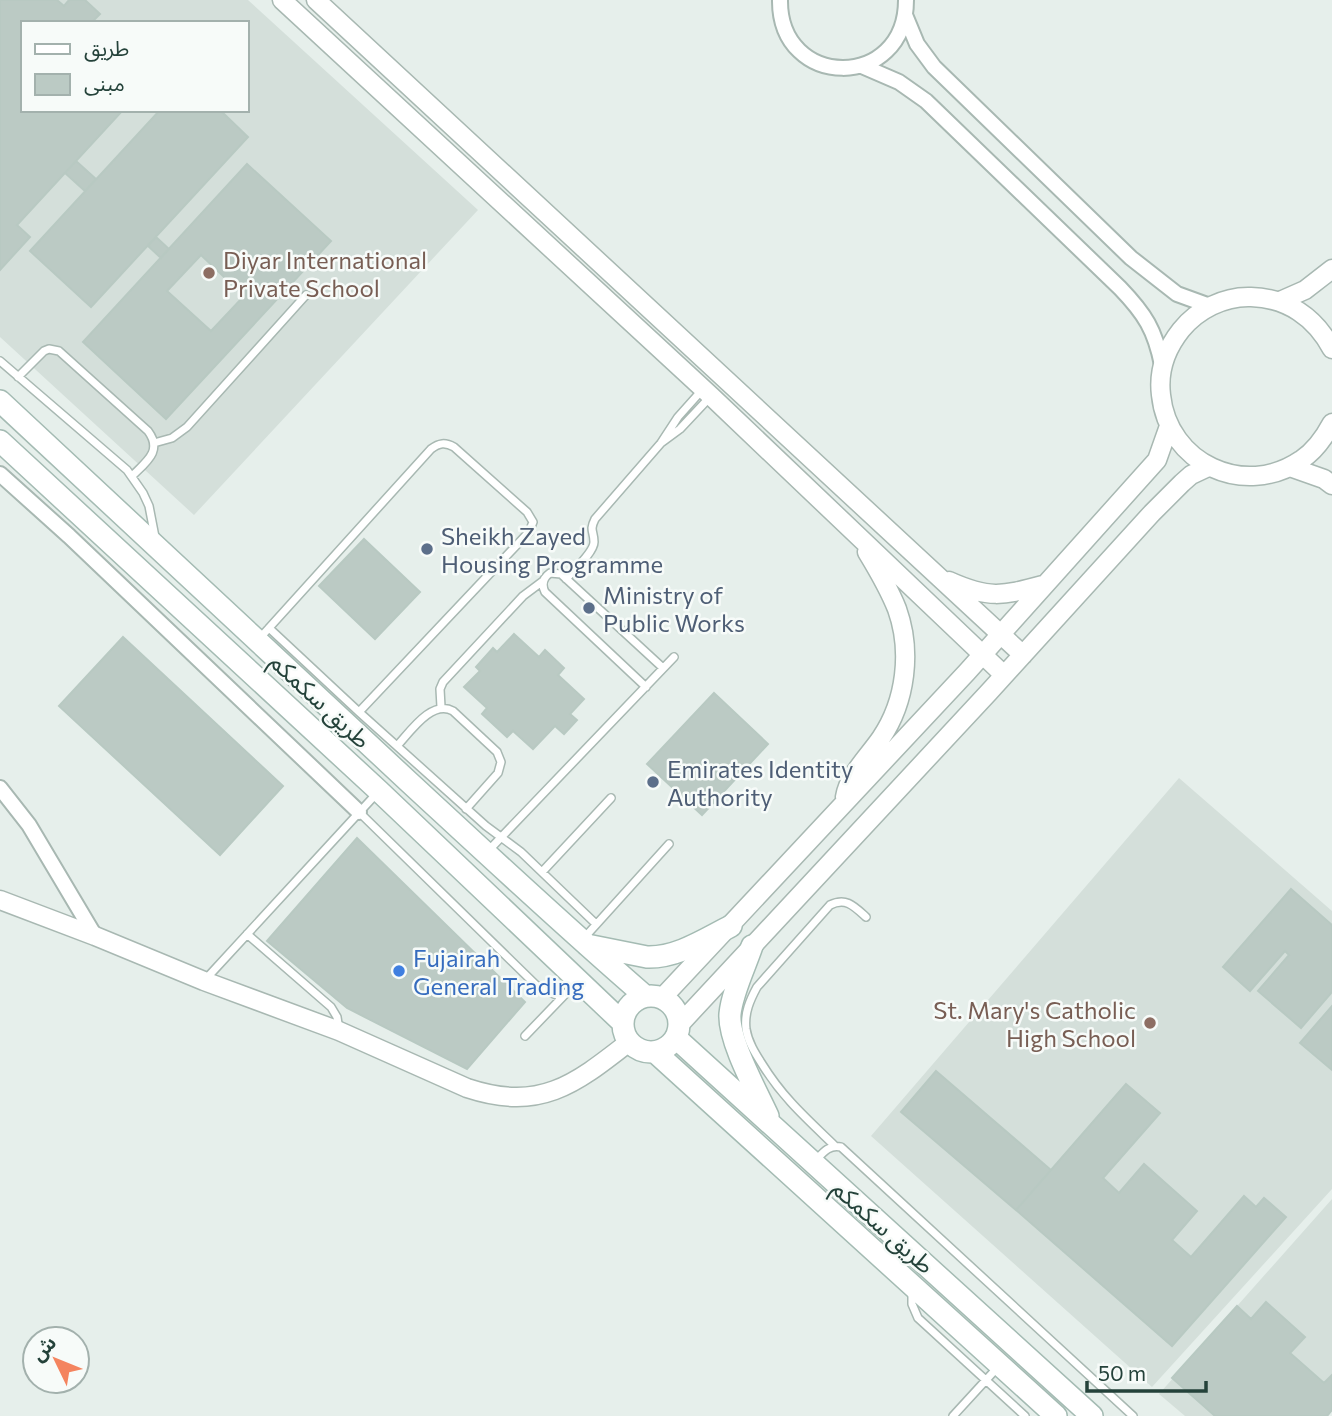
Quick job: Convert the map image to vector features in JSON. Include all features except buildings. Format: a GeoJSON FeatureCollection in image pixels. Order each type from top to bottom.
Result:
{"type":"FeatureCollection","features":[{"type":"Feature","properties":{"kind":"main road","name":"طريق سكمكم"},"geometry":{"type":"LineString","coordinates":[[0,401],[156,545],[263,634],[486,853],[583,943],[654,997]]}},
{"type":"Feature","properties":{"kind":"main road","name":"طريق سكمكم"},"geometry":{"type":"LineString","coordinates":[[0,441],[379,791],[579,980],[626,1032]]}},
{"type":"Feature","properties":{"kind":"main road"},"geometry":{"type":"LineString","coordinates":[[583,943],[657,957],[684,950],[731,926]]}},
{"type":"Feature","properties":{"kind":"main road"},"geometry":{"type":"LineString","coordinates":[[752,946],[732,1004],[730,1023],[735,1045],[772,1125]]}},
{"type":"Feature","properties":{"kind":"main road"},"geometry":{"type":"LineString","coordinates":[[654,997],[672,1004],[676,1010],[678,1031],[667,1048],[655,1052],[640,1051],[626,1032],[627,1008],[632,1002],[654,997]]}},
{"type":"Feature","properties":{"kind":"main road","name":"طريق سكمكم"},"geometry":{"type":"LineString","coordinates":[[678,1031],[772,1125],[1092,1416]]}},
{"type":"Feature","properties":{"kind":"main road","name":"طريق سكمكم"},"geometry":{"type":"LineString","coordinates":[[655,1052],[913,1285],[993,1372],[1056,1416]]}},
{"type":"Feature","properties":{"kind":"street"},"geometry":{"type":"LineString","coordinates":[[282,0],[707,393],[1004,675]]}},
{"type":"Feature","properties":{"kind":"street"},"geometry":{"type":"LineString","coordinates":[[316,0],[1023,654]]}},
{"type":"Feature","properties":{"kind":"street"},"geometry":{"type":"LineString","coordinates":[[780,0],[783,25],[797,49],[820,65],[848,69],[875,60],[891,46],[902,28],[906,7]]}},
{"type":"Feature","properties":{"kind":"street"},"geometry":{"type":"LineString","coordinates":[[906,7],[917,44],[934,67],[1131,258],[1178,294],[1210,306]]}},
{"type":"Feature","properties":{"kind":"street"},"geometry":{"type":"LineString","coordinates":[[862,66],[900,82],[926,101],[1120,289],[1136,305],[1149,324],[1163,365]]}},
{"type":"Feature","properties":{"kind":"street"},"geometry":{"type":"LineString","coordinates":[[1280,301],[1305,290],[1332,269]]}},
{"type":"Feature","properties":{"kind":"street"},"geometry":{"type":"LineString","coordinates":[[1332,349],[1315,324],[1280,301],[1262,297],[1227,300],[1197,314],[1175,337],[1163,365],[1160,386],[1162,407],[1169,426],[1185,450],[1208,467],[1235,475],[1263,476],[1290,467],[1315,449],[1332,424]]}},
{"type":"Feature","properties":{"kind":"street"},"geometry":{"type":"LineString","coordinates":[[654,997],[731,926],[1157,460],[1169,426]]}},
{"type":"Feature","properties":{"kind":"street"},"geometry":{"type":"LineString","coordinates":[[678,1031],[752,946],[1152,513],[1191,475],[1208,467]]}},
{"type":"Feature","properties":{"kind":"street"},"geometry":{"type":"LineString","coordinates":[[1290,467],[1324,479],[1332,485]]}},
{"type":"Feature","properties":{"kind":"street"},"geometry":{"type":"LineString","coordinates":[[0,474],[69,536],[359,812]]}},
{"type":"Feature","properties":{"kind":"street"},"geometry":{"type":"LineString","coordinates":[[844,803],[850,780],[883,736],[895,712],[902,689],[905,660],[898,611],[885,582],[856,534]]}},
{"type":"Feature","properties":{"kind":"street"},"geometry":{"type":"LineString","coordinates":[[936,575],[988,595],[1010,594],[1045,584]]}},
{"type":"Feature","properties":{"kind":"street"},"geometry":{"type":"LineString","coordinates":[[0,788],[29,825],[95,936]]}},
{"type":"Feature","properties":{"kind":"street"},"geometry":{"type":"LineString","coordinates":[[0,900],[339,1031],[467,1088],[500,1096],[517,1097],[551,1092],[567,1086],[582,1078],[626,1032]]}},
{"type":"Feature","properties":{"kind":"lane"},"geometry":{"type":"LineString","coordinates":[[154,443],[172,438],[187,427],[306,295]]}},
{"type":"Feature","properties":{"kind":"lane"},"geometry":{"type":"LineString","coordinates":[[18,377],[44,351],[59,351],[148,431],[154,443],[151,456],[132,477]]}},
{"type":"Feature","properties":{"kind":"lane"},"geometry":{"type":"LineString","coordinates":[[0,361],[117,460],[132,477],[149,506],[156,545]]}},
{"type":"Feature","properties":{"kind":"lane"},"geometry":{"type":"LineString","coordinates":[[566,579],[592,550],[595,542],[592,526],[595,519],[661,443],[678,417],[707,393]]}},
{"type":"Feature","properties":{"kind":"lane"},"geometry":{"type":"LineString","coordinates":[[359,712],[529,532],[533,522],[527,512],[449,444],[436,445],[263,634],[359,712],[491,831],[516,847],[596,924]]}},
{"type":"Feature","properties":{"kind":"lane"},"geometry":{"type":"LineString","coordinates":[[442,707],[440,689],[447,676],[523,596],[550,573],[555,572],[663,668]]}},
{"type":"Feature","properties":{"kind":"lane"},"geometry":{"type":"LineString","coordinates":[[543,581],[542,586],[548,595],[646,687]]}},
{"type":"Feature","properties":{"kind":"lane"},"geometry":{"type":"LineString","coordinates":[[486,853],[674,657]]}},
{"type":"Feature","properties":{"kind":"lane"},"geometry":{"type":"LineString","coordinates":[[397,746],[435,709],[442,707],[453,711],[500,757],[498,773],[467,809]]}},
{"type":"Feature","properties":{"kind":"lane"},"geometry":{"type":"LineString","coordinates":[[204,981],[379,791]]}},
{"type":"Feature","properties":{"kind":"lane"},"geometry":{"type":"LineString","coordinates":[[542,872],[611,798]]}},
{"type":"Feature","properties":{"kind":"lane"},"geometry":{"type":"LineString","coordinates":[[359,812],[536,985],[562,997]]}},
{"type":"Feature","properties":{"kind":"lane"},"geometry":{"type":"LineString","coordinates":[[583,943],[596,924],[669,844]]}},
{"type":"Feature","properties":{"kind":"lane"},"geometry":{"type":"LineString","coordinates":[[835,1146],[773,1082],[752,1047],[746,1016],[757,987],[830,905],[840,901],[849,903],[866,917]]}},
{"type":"Feature","properties":{"kind":"lane"},"geometry":{"type":"LineString","coordinates":[[247,934],[331,1007],[337,1017],[339,1031]]}},
{"type":"Feature","properties":{"kind":"lane"},"geometry":{"type":"LineString","coordinates":[[525,1035],[579,980]]}},
{"type":"Feature","properties":{"kind":"lane"},"geometry":{"type":"LineString","coordinates":[[814,1162],[830,1147],[841,1147],[1133,1416]]}},
{"type":"Feature","properties":{"kind":"lane"},"geometry":{"type":"LineString","coordinates":[[953,1416],[993,1372],[1025,1416]]}},
{"type":"Feature","properties":{"kind":"shaded area","name":"Diyar International Private School"},"geometry":{"type":"Polygon","coordinates":[[[0,0],[248,0],[478,210],[194,515],[0,337],[0,0]]]}},
{"type":"Feature","properties":{"kind":"shaded area","name":"St. Mary's Catholic High School"},"geometry":{"type":"Polygon","coordinates":[[[1179,778],[1332,911],[1332,1189],[1152,1387],[871,1136],[1179,778]]]}},
{"type":"Feature","properties":{"kind":"shaded area"},"geometry":{"type":"Polygon","coordinates":[[[1332,1199],[1332,1410],[1327,1416],[1185,1416],[1159,1394],[1332,1199]]]}},
{"type":"Feature","properties":{"kind":"place","name":"Diyar International Private School"},"geometry":{"type":"Point","coordinates":[209,273]}},
{"type":"Feature","properties":{"kind":"place","name":"Sheikh Zayed Housing Programme"},"geometry":{"type":"Point","coordinates":[427,549]}},
{"type":"Feature","properties":{"kind":"place","name":"Ministry of Public Works"},"geometry":{"type":"Point","coordinates":[589,608]}},
{"type":"Feature","properties":{"kind":"place","name":"Emirates Identity Authority"},"geometry":{"type":"Point","coordinates":[653,782]}},
{"type":"Feature","properties":{"kind":"place","name":"Fujairah General Trading"},"geometry":{"type":"Point","coordinates":[399,971]}},
{"type":"Feature","properties":{"kind":"place","name":"St. Mary's Catholic High School"},"geometry":{"type":"Point","coordinates":[1150,1023]}}]}
